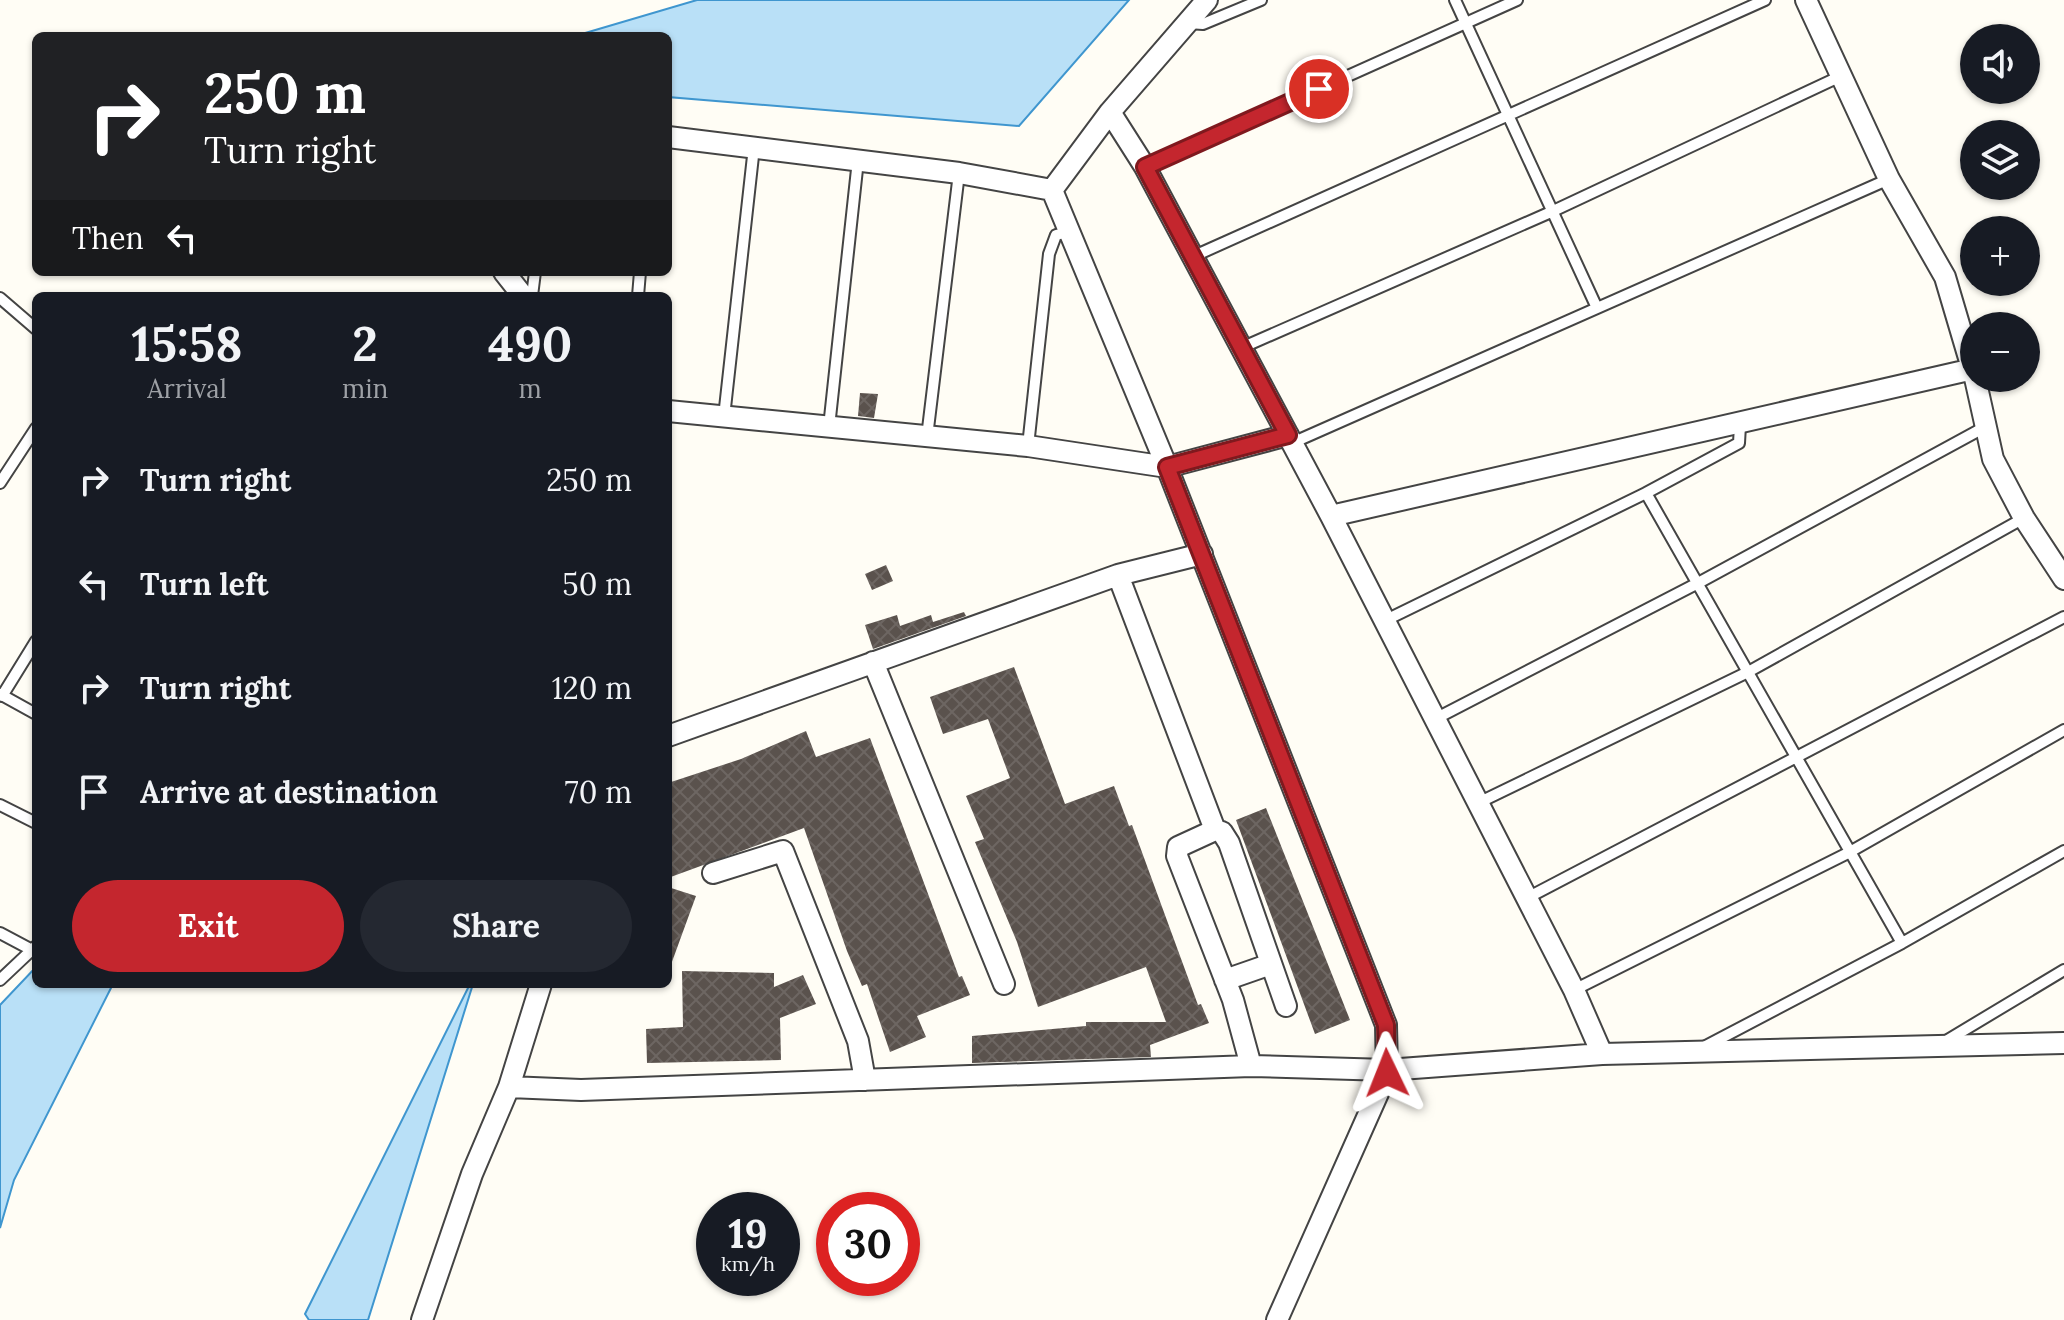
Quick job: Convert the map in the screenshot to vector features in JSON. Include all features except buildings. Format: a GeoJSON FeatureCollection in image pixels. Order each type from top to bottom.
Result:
{"type":"FeatureCollection","features":[{"type":"Feature","properties":{"kind":"street"},"geometry":{"type":"LineString","coordinates":[[1052,190],[1110,112],[1207,0]]}},
{"type":"Feature","properties":{"kind":"street"},"geometry":{"type":"LineString","coordinates":[[1806,0],[1889,179],[1945,277],[1960,327]]}},
{"type":"Feature","properties":{"kind":"street"},"geometry":{"type":"LineString","coordinates":[[1110,112],[1145,167],[1331,516],[1574,990],[1602,1054]]}},
{"type":"Feature","properties":{"kind":"street"},"geometry":{"type":"LineString","coordinates":[[672,137],[959,173],[1052,190]]}},
{"type":"Feature","properties":{"kind":"street"},"geometry":{"type":"LineString","coordinates":[[1052,190],[1202,554],[1386,1025],[1387,1070],[1277,1320]]}},
{"type":"Feature","properties":{"kind":"street"},"geometry":{"type":"LineString","coordinates":[[507,276],[520,292]]}},
{"type":"Feature","properties":{"kind":"street"},"geometry":{"type":"LineString","coordinates":[[1331,516],[1960,377]]}},
{"type":"Feature","properties":{"kind":"street"},"geometry":{"type":"LineString","coordinates":[[1978,392],[1993,459],[2024,518],[2064,579]]}},
{"type":"Feature","properties":{"kind":"street"},"geometry":{"type":"LineString","coordinates":[[672,411],[1028,446],[1167,467],[1290,439]]}},
{"type":"Feature","properties":{"kind":"street"},"geometry":{"type":"LineString","coordinates":[[672,735],[1118,575],[1202,554]]}},
{"type":"Feature","properties":{"kind":"street"},"geometry":{"type":"LineString","coordinates":[[1118,575],[1215,830]]}},
{"type":"Feature","properties":{"kind":"street"},"geometry":{"type":"LineString","coordinates":[[873,662],[1004,984]]}},
{"type":"Feature","properties":{"kind":"street"},"geometry":{"type":"LineString","coordinates":[[1251,1066],[1225,980],[1177,856],[1178,847],[1215,830],[1222,832],[1229,843],[1286,1006]]}},
{"type":"Feature","properties":{"kind":"street"},"geometry":{"type":"LineString","coordinates":[[713,873],[783,851],[858,1041],[865,1080]]}},
{"type":"Feature","properties":{"kind":"street"},"geometry":{"type":"LineString","coordinates":[[1225,980],[1271,964]]}},
{"type":"Feature","properties":{"kind":"street"},"geometry":{"type":"LineString","coordinates":[[422,1320],[472,1174],[509,1087],[540,988]]}},
{"type":"Feature","properties":{"kind":"street"},"geometry":{"type":"LineString","coordinates":[[509,1087],[581,1090],[1251,1066],[1387,1070],[1602,1054],[2064,1043]]}},
{"type":"Feature","properties":{"kind":"lane"},"geometry":{"type":"LineString","coordinates":[[1187,23],[1203,24],[1261,0]]}},
{"type":"Feature","properties":{"kind":"lane"},"geometry":{"type":"LineString","coordinates":[[1455,0],[1464,24],[1504,100],[1508,117],[1597,308]]}},
{"type":"Feature","properties":{"kind":"lane"},"geometry":{"type":"LineString","coordinates":[[1145,167],[1517,0]]}},
{"type":"Feature","properties":{"kind":"lane"},"geometry":{"type":"LineString","coordinates":[[1192,257],[1765,0]]}},
{"type":"Feature","properties":{"kind":"lane"},"geometry":{"type":"LineString","coordinates":[[1241,348],[1551,212],[1841,76]]}},
{"type":"Feature","properties":{"kind":"lane"},"geometry":{"type":"LineString","coordinates":[[724,417],[754,147]]}},
{"type":"Feature","properties":{"kind":"lane"},"geometry":{"type":"LineString","coordinates":[[829,427],[858,160]]}},
{"type":"Feature","properties":{"kind":"lane"},"geometry":{"type":"LineString","coordinates":[[927,437],[959,173]]}},
{"type":"Feature","properties":{"kind":"lane"},"geometry":{"type":"LineString","coordinates":[[1290,439],[1889,179]]}},
{"type":"Feature","properties":{"kind":"lane"},"geometry":{"type":"LineString","coordinates":[[1028,446],[1049,254],[1056,235],[1068,232]]}},
{"type":"Feature","properties":{"kind":"lane"},"geometry":{"type":"LineString","coordinates":[[0,298],[32,326]]}},
{"type":"Feature","properties":{"kind":"lane"},"geometry":{"type":"LineString","coordinates":[[1384,621],[1646,493],[1739,443],[1740,425]]}},
{"type":"Feature","properties":{"kind":"lane"},"geometry":{"type":"LineString","coordinates":[[1435,719],[1700,582],[1985,427]]}},
{"type":"Feature","properties":{"kind":"lane"},"geometry":{"type":"LineString","coordinates":[[0,483],[32,434]]}},
{"type":"Feature","properties":{"kind":"lane"},"geometry":{"type":"LineString","coordinates":[[1646,493],[1700,582],[1795,760],[1902,943]]}},
{"type":"Feature","properties":{"kind":"lane"},"geometry":{"type":"LineString","coordinates":[[1478,803],[1748,672],[2024,518]]}},
{"type":"Feature","properties":{"kind":"lane"},"geometry":{"type":"LineString","coordinates":[[1527,898],[2064,617]]}},
{"type":"Feature","properties":{"kind":"lane"},"geometry":{"type":"LineString","coordinates":[[32,647],[1,695],[32,712]]}},
{"type":"Feature","properties":{"kind":"lane"},"geometry":{"type":"LineString","coordinates":[[1574,990],[1848,853],[2064,730]]}},
{"type":"Feature","properties":{"kind":"lane"},"geometry":{"type":"LineString","coordinates":[[0,805],[32,821]]}},
{"type":"Feature","properties":{"kind":"lane"},"geometry":{"type":"LineString","coordinates":[[1695,1052],[1902,943],[2064,851]]}},
{"type":"Feature","properties":{"kind":"lane"},"geometry":{"type":"LineString","coordinates":[[0,933],[32,947]]}},
{"type":"Feature","properties":{"kind":"lane"},"geometry":{"type":"LineString","coordinates":[[0,980],[32,950]]}},
{"type":"Feature","properties":{"kind":"lane"},"geometry":{"type":"LineString","coordinates":[[1937,1046],[2064,970]]}},
{"type":"Feature","properties":{"kind":"water"},"geometry":{"type":"Polygon","coordinates":[[[697,0],[1129,0],[1019,126],[672,97],[672,32],[589,32],[697,0]]]}},
{"type":"Feature","properties":{"kind":"water"},"geometry":{"type":"Polygon","coordinates":[[[32,971],[32,988],[111,988],[14,1180],[0,1228],[0,1005],[32,971]]]}},
{"type":"Feature","properties":{"kind":"water"},"geometry":{"type":"Polygon","coordinates":[[[468,988],[472,988],[368,1320],[309,1320],[305,1314],[468,988]]]}},
{"type":"Feature","properties":{"kind":"route"},"geometry":{"type":"LineString","coordinates":[[1319,89],[1145,167],[1288,435],[1167,467],[1386,1025],[1387,1073]]}}]}
